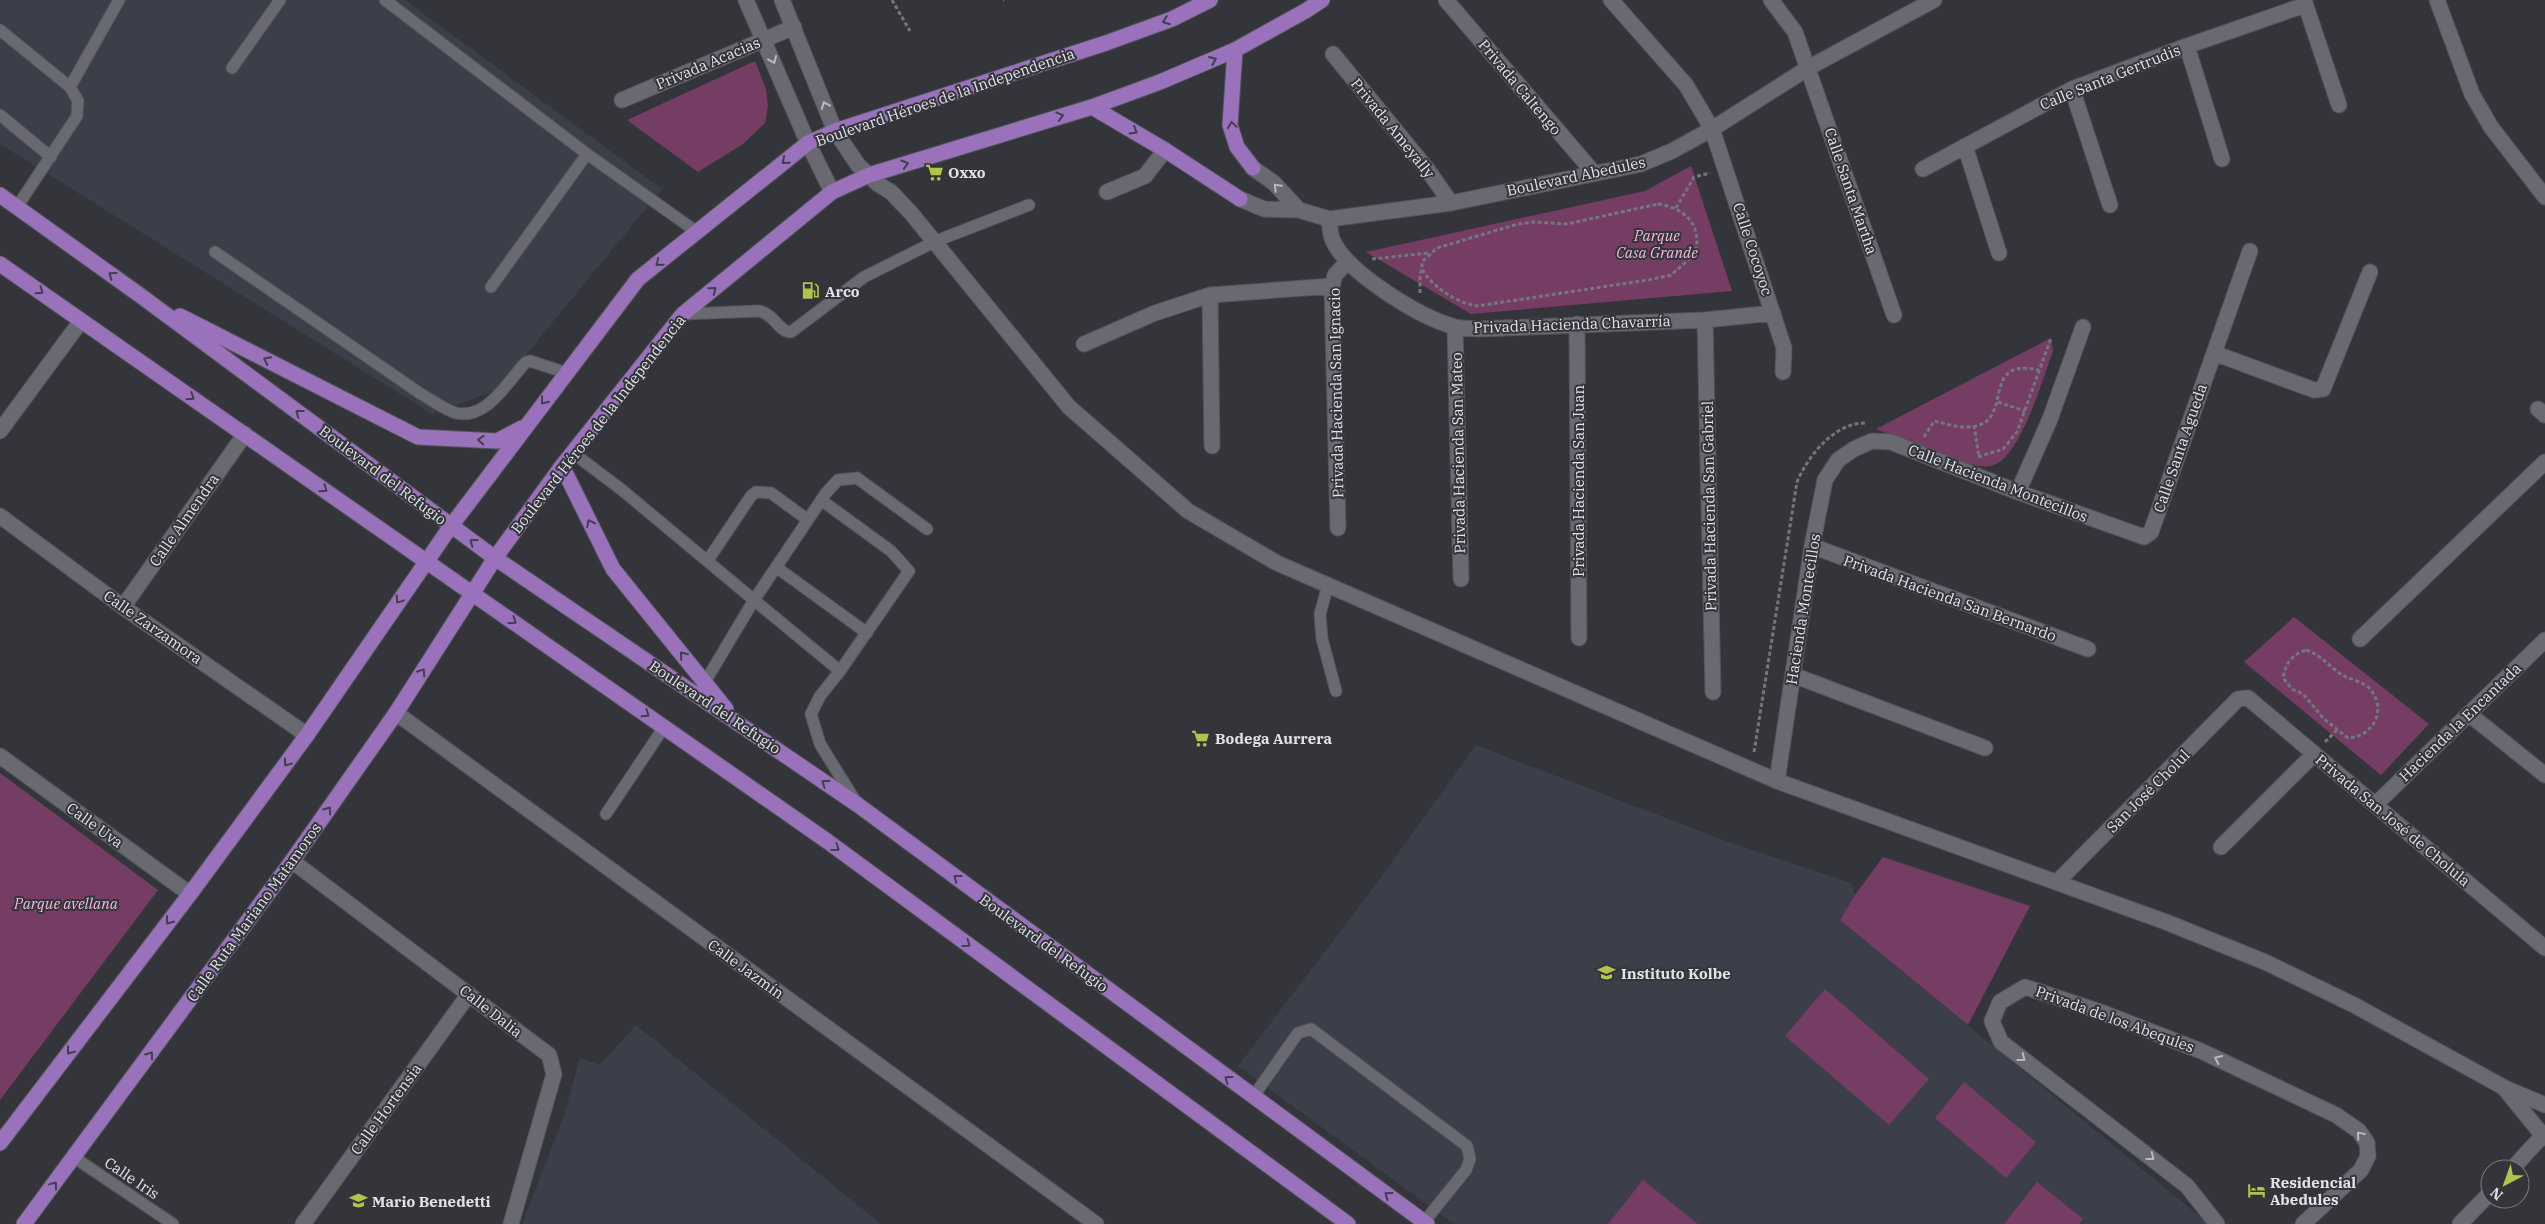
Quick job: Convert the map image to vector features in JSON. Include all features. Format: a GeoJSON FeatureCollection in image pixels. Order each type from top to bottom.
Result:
{"type":"FeatureCollection","features":[{"type":"Feature","properties":{"kind":"main road","name":"Boulevard Héroes de la Independencia"},"geometry":{"type":"LineString","coordinates":[[426,560],[638,279],[808,143],[835,131],[1106,43],[1172,18],[1210,0]]}},
{"type":"Feature","properties":{"kind":"main road","name":"Boulevard Héroes de la Independencia"},"geometry":{"type":"LineString","coordinates":[[473,593],[495,558],[562,466],[683,314],[832,192],[869,175],[1092,106],[1160,82],[1235,50],[1322,0]]}},
{"type":"Feature","properties":{"kind":"main road"},"geometry":{"type":"LineString","coordinates":[[1235,50],[1230,125],[1237,147],[1253,168]]}},
{"type":"Feature","properties":{"kind":"main road"},"geometry":{"type":"LineString","coordinates":[[1092,106],[1165,150],[1240,199]]}},
{"type":"Feature","properties":{"kind":"main road","name":"Boulevard del Refugio"},"geometry":{"type":"LineString","coordinates":[[0,195],[141,296],[495,558],[858,805],[1425,1223]]}},
{"type":"Feature","properties":{"kind":"main road"},"geometry":{"type":"LineString","coordinates":[[0,264],[828,841],[1348,1224]]}},
{"type":"Feature","properties":{"kind":"main road"},"geometry":{"type":"LineString","coordinates":[[141,296],[418,437],[497,441],[526,426]]}},
{"type":"Feature","properties":{"kind":"main road"},"geometry":{"type":"LineString","coordinates":[[562,466],[613,569],[735,721]]}},
{"type":"Feature","properties":{"kind":"main road"},"geometry":{"type":"LineString","coordinates":[[0,1143],[190,894],[307,735],[426,560]]}},
{"type":"Feature","properties":{"kind":"main road","name":"Calle Ruta Mariano Matamoros"},"geometry":{"type":"LineString","coordinates":[[24,1224],[75,1158],[292,861],[396,713],[473,593]]}},
{"type":"Feature","properties":{"kind":"street"},"geometry":{"type":"LineString","coordinates":[[746,0],[808,143],[832,192]]}},
{"type":"Feature","properties":{"kind":"street"},"geometry":{"type":"LineString","coordinates":[[782,0],[835,131],[858,165],[891,192],[936,242],[1069,407],[1188,511],[1277,564],[1777,781],[2057,882],[2265,962],[2354,1005],[2504,1088],[2545,1105]]}},
{"type":"Feature","properties":{"kind":"street","name":"Privada Caltengo"},"geometry":{"type":"LineString","coordinates":[[1446,0],[1594,173]]}},
{"type":"Feature","properties":{"kind":"street","name":"Calle Cocoyoc"},"geometry":{"type":"LineString","coordinates":[[1611,0],[1686,85],[1712,129],[1784,348],[1782,372]]}},
{"type":"Feature","properties":{"kind":"street","name":"Calle Santa Martha"},"geometry":{"type":"LineString","coordinates":[[1771,0],[1795,32],[1894,314]]}},
{"type":"Feature","properties":{"kind":"street","name":"Boulevard Abedules"},"geometry":{"type":"LineString","coordinates":[[1240,199],[1264,209],[1299,210],[1329,219],[1451,203],[1640,164],[1672,152],[1808,68],[1934,0]]}},
{"type":"Feature","properties":{"kind":"street"},"geometry":{"type":"LineString","coordinates":[[2436,0],[2472,94],[2492,127],[2545,197]]}},
{"type":"Feature","properties":{"kind":"street"},"geometry":{"type":"LineString","coordinates":[[2304,3],[2339,105]]}},
{"type":"Feature","properties":{"kind":"street","name":"Calle Santa Gertrudis"},"geometry":{"type":"LineString","coordinates":[[1923,169],[2072,89],[2304,3]]}},
{"type":"Feature","properties":{"kind":"street","name":"Privada Acacias"},"geometry":{"type":"LineString","coordinates":[[622,100],[794,27]]}},
{"type":"Feature","properties":{"kind":"street"},"geometry":{"type":"LineString","coordinates":[[2187,46],[2222,160]]}},
{"type":"Feature","properties":{"kind":"street","name":"Privada Ameyally"},"geometry":{"type":"LineString","coordinates":[[1333,54],[1427,169],[1451,203]]}},
{"type":"Feature","properties":{"kind":"street"},"geometry":{"type":"LineString","coordinates":[[2072,89],[2110,204]]}},
{"type":"Feature","properties":{"kind":"street"},"geometry":{"type":"LineString","coordinates":[[1965,146],[1999,252]]}},
{"type":"Feature","properties":{"kind":"street"},"geometry":{"type":"LineString","coordinates":[[1107,192],[1145,176],[1165,150]]}},
{"type":"Feature","properties":{"kind":"street"},"geometry":{"type":"LineString","coordinates":[[1253,168],[1274,183],[1299,210]]}},
{"type":"Feature","properties":{"kind":"street","name":"Privada Hacienda Chavarría"},"geometry":{"type":"LineString","coordinates":[[1329,219],[1332,240],[1346,262],[1401,302],[1432,320],[1455,327],[1479,329],[1705,320],[1773,314]]}},
{"type":"Feature","properties":{"kind":"street","name":"Calle Santa Agueda"},"geometry":{"type":"LineString","coordinates":[[2140,536],[2144,537],[2151,532],[2250,251]]}},
{"type":"Feature","properties":{"kind":"street","name":"Privada Hacienda San Ignacio"},"geometry":{"type":"LineString","coordinates":[[1338,528],[1332,286],[1335,275],[1346,262]]}},
{"type":"Feature","properties":{"kind":"street"},"geometry":{"type":"LineString","coordinates":[[2214,353],[2314,390],[2323,389],[2370,272]]}},
{"type":"Feature","properties":{"kind":"street"},"geometry":{"type":"LineString","coordinates":[[1084,344],[1155,312],[1210,295],[1332,286]]}},
{"type":"Feature","properties":{"kind":"street"},"geometry":{"type":"LineString","coordinates":[[1210,295],[1212,446]]}},
{"type":"Feature","properties":{"kind":"street"},"geometry":{"type":"LineString","coordinates":[[0,431],[82,320]]}},
{"type":"Feature","properties":{"kind":"street","name":"Privada Hacienda San Gabriel"},"geometry":{"type":"LineString","coordinates":[[1705,320],[1713,692]]}},
{"type":"Feature","properties":{"kind":"street","name":"Privada Hacienda San Juan"},"geometry":{"type":"LineString","coordinates":[[1577,324],[1579,638]]}},
{"type":"Feature","properties":{"kind":"street","name":"Privada Hacienda San Mateo"},"geometry":{"type":"LineString","coordinates":[[1455,327],[1461,579]]}},
{"type":"Feature","properties":{"kind":"street"},"geometry":{"type":"LineString","coordinates":[[2018,492],[2050,419],[2083,327]]}},
{"type":"Feature","properties":{"kind":"street","name":"Calle Almendra"},"geometry":{"type":"LineString","coordinates":[[123,607],[245,434]]}},
{"type":"Feature","properties":{"kind":"street","name":"Calle Hacienda Montecillos"},"geometry":{"type":"LineString","coordinates":[[1854,449],[1872,441],[1891,442],[2018,492],[2140,536]]}},
{"type":"Feature","properties":{"kind":"street","name":"Hacienda Montecillos"},"geometry":{"type":"LineString","coordinates":[[1777,781],[1812,546],[1825,480],[1838,460],[1854,449]]}},
{"type":"Feature","properties":{"kind":"street"},"geometry":{"type":"LineString","coordinates":[[2360,640],[2545,462]]}},
{"type":"Feature","properties":{"kind":"street","name":"Calle Zarzamora"},"geometry":{"type":"LineString","coordinates":[[0,516],[123,607],[307,735]]}},
{"type":"Feature","properties":{"kind":"street","name":"Privada Hacienda San Bernardo"},"geometry":{"type":"LineString","coordinates":[[1812,546],[2088,649]]}},
{"type":"Feature","properties":{"kind":"street","name":"Hacienda la Encantada"},"geometry":{"type":"LineString","coordinates":[[2375,805],[2545,640]]}},
{"type":"Feature","properties":{"kind":"street"},"geometry":{"type":"LineString","coordinates":[[1793,675],[1985,748]]}},
{"type":"Feature","properties":{"kind":"street","name":"Privada San José de Cholula"},"geometry":{"type":"LineString","coordinates":[[2238,699],[2248,698],[2545,948]]}},
{"type":"Feature","properties":{"kind":"street","name":"San José Cholul"},"geometry":{"type":"LineString","coordinates":[[2057,882],[2238,699]]}},
{"type":"Feature","properties":{"kind":"street","name":"Calle Jazmín"},"geometry":{"type":"LineString","coordinates":[[396,713],[1096,1224]]}},
{"type":"Feature","properties":{"kind":"street"},"geometry":{"type":"LineString","coordinates":[[2469,714],[2545,775]]}},
{"type":"Feature","properties":{"kind":"street"},"geometry":{"type":"LineString","coordinates":[[2221,847],[2314,754]]}},
{"type":"Feature","properties":{"kind":"street","name":"Calle Uva"},"geometry":{"type":"LineString","coordinates":[[0,756],[190,894]]}},
{"type":"Feature","properties":{"kind":"street","name":"Calle Dalia"},"geometry":{"type":"LineString","coordinates":[[292,861],[548,1055],[554,1074],[511,1224]]}},
{"type":"Feature","properties":{"kind":"street","name":"Privada de los Abequles"},"geometry":{"type":"LineString","coordinates":[[2217,1224],[2187,1186],[2001,1042],[1992,1021],[2000,1002],[2025,987],[2101,1012],[2201,1051],[2336,1115],[2359,1131],[2367,1143],[2368,1156],[2361,1170],[2303,1224]]}},
{"type":"Feature","properties":{"kind":"street","name":"Calle Hortensia"},"geometry":{"type":"LineString","coordinates":[[304,1224],[469,994]]}},
{"type":"Feature","properties":{"kind":"street"},"geometry":{"type":"LineString","coordinates":[[2504,1088],[2544,1135],[2521,1159]]}},
{"type":"Feature","properties":{"kind":"street"},"geometry":{"type":"LineString","coordinates":[[2460,1224],[2480,1203]]}},
{"type":"Feature","properties":{"kind":"lane"},"geometry":{"type":"LineString","coordinates":[[70,87],[119,0]]}},
{"type":"Feature","properties":{"kind":"lane"},"geometry":{"type":"LineString","coordinates":[[232,68],[280,0]]}},
{"type":"Feature","properties":{"kind":"lane"},"geometry":{"type":"LineString","coordinates":[[385,0],[586,154],[697,232]]}},
{"type":"Feature","properties":{"kind":"lane"},"geometry":{"type":"LineString","coordinates":[[0,30],[70,87],[78,101],[77,116],[17,207]]}},
{"type":"Feature","properties":{"kind":"lane"},"geometry":{"type":"LineString","coordinates":[[0,115],[51,157]]}},
{"type":"Feature","properties":{"kind":"lane"},"geometry":{"type":"LineString","coordinates":[[491,287],[586,154]]}},
{"type":"Feature","properties":{"kind":"lane"},"geometry":{"type":"LineString","coordinates":[[683,314],[759,311],[767,313],[782,329],[791,332],[864,277],[936,242],[1029,205]]}},
{"type":"Feature","properties":{"kind":"lane"},"geometry":{"type":"LineString","coordinates":[[215,252],[421,394],[455,413],[475,412],[485,408],[526,362],[530,361],[566,372]]}},
{"type":"Feature","properties":{"kind":"lane"},"geometry":{"type":"LineString","coordinates":[[573,454],[708,560],[840,671]]}},
{"type":"Feature","properties":{"kind":"lane"},"geometry":{"type":"LineString","coordinates":[[697,695],[754,600],[821,500],[838,480],[857,478],[927,529]]}},
{"type":"Feature","properties":{"kind":"lane"},"geometry":{"type":"LineString","coordinates":[[708,560],[756,492],[771,493],[808,520]]}},
{"type":"Feature","properties":{"kind":"lane"},"geometry":{"type":"LineString","coordinates":[[821,500],[891,551],[909,571],[840,671],[820,696],[811,714],[820,744],[858,805]]}},
{"type":"Feature","properties":{"kind":"lane"},"geometry":{"type":"LineString","coordinates":[[776,567],[866,633]]}},
{"type":"Feature","properties":{"kind":"lane"},"geometry":{"type":"LineString","coordinates":[[1328,585],[1320,614],[1322,639],[1336,691]]}},
{"type":"Feature","properties":{"kind":"lane"},"geometry":{"type":"LineString","coordinates":[[606,814],[664,727]]}},
{"type":"Feature","properties":{"kind":"lane"},"geometry":{"type":"LineString","coordinates":[[1253,1097],[1298,1033],[1311,1029],[1467,1146],[1470,1159],[1466,1170],[1425,1223]]}},
{"type":"Feature","properties":{"kind":"lane","name":"Calle Iris"},"geometry":{"type":"LineString","coordinates":[[75,1158],[173,1224]]}},
{"type":"Feature","properties":{"kind":"path"},"geometry":{"type":"LineString","coordinates":[[892,0],[910,30]]}},
{"type":"Feature","properties":{"kind":"path"},"geometry":{"type":"LineString","coordinates":[[1676,208],[1694,177],[1726,168]]}},
{"type":"Feature","properties":{"kind":"path"},"geometry":{"type":"LineString","coordinates":[[1658,204],[1683,211],[1697,234],[1696,254],[1671,275],[1478,306],[1467,304],[1444,292],[1425,274],[1422,262],[1429,253],[1437,248],[1518,224],[1534,222],[1567,224],[1658,204]]}},
{"type":"Feature","properties":{"kind":"path"},"geometry":{"type":"LineString","coordinates":[[1346,262],[1429,253]]}},
{"type":"Feature","properties":{"kind":"path"},"geometry":{"type":"LineString","coordinates":[[1974,425],[1978,458],[2003,449],[2017,432],[2051,338]]}},
{"type":"Feature","properties":{"kind":"path"},"geometry":{"type":"LineString","coordinates":[[1930,442],[1922,439],[1934,421],[1966,427],[1987,418],[1998,402],[2001,384],[2008,372],[2021,366],[2039,370]]}},
{"type":"Feature","properties":{"kind":"path"},"geometry":{"type":"LineString","coordinates":[[1998,402],[2025,411]]}},
{"type":"Feature","properties":{"kind":"path"},"geometry":{"type":"LineString","coordinates":[[1751,770],[1797,482],[1812,454],[1835,433],[1861,423],[1872,423]]}},
{"type":"Feature","properties":{"kind":"path"},"geometry":{"type":"LineString","coordinates":[[2306,650],[2323,658],[2342,675],[2368,687],[2375,697],[2378,715],[2375,723],[2364,733],[2348,738],[2324,720],[2303,694],[2292,689],[2283,678],[2286,664],[2295,654],[2306,650]]}},
{"type":"Feature","properties":{"kind":"shaded area"},"geometry":{"type":"Polygon","coordinates":[[[0,0],[405,0],[662,189],[497,390],[432,414],[0,144],[0,0]]]}},
{"type":"Feature","properties":{"kind":"shaded area","name":"Instituto Kolbe"},"geometry":{"type":"Polygon","coordinates":[[[1476,745],[1726,841],[1851,883],[1855,895],[1840,920],[2209,1224],[1454,1224],[1238,1066],[1373,888],[1476,745]]]}},
{"type":"Feature","properties":{"kind":"shaded area"},"geometry":{"type":"Polygon","coordinates":[[[636,1025],[881,1224],[522,1224],[563,1118],[580,1058],[600,1065],[636,1025]]]}},
{"type":"Feature","properties":{"kind":"green space"},"geometry":{"type":"Polygon","coordinates":[[[755,61],[766,89],[768,106],[765,123],[743,144],[698,172],[627,120],[755,61]]]}},
{"type":"Feature","properties":{"kind":"green space","name":"Parque Casa Grande"},"geometry":{"type":"Polygon","coordinates":[[[1691,166],[1732,291],[1471,314],[1366,252],[1645,191],[1691,166]]]}},
{"type":"Feature","properties":{"kind":"green space"},"geometry":{"type":"Polygon","coordinates":[[[2051,338],[2053,351],[2037,398],[2021,434],[2012,449],[2002,460],[1991,466],[1982,466],[1952,459],[1876,429],[2051,338]]]}},
{"type":"Feature","properties":{"kind":"green space"},"geometry":{"type":"Polygon","coordinates":[[[2294,617],[2429,724],[2381,775],[2244,662],[2294,617]]]}},
{"type":"Feature","properties":{"kind":"green space","name":"Parque avellana"},"geometry":{"type":"Polygon","coordinates":[[[0,773],[158,890],[0,1100],[0,773]]]}},
{"type":"Feature","properties":{"kind":"green space"},"geometry":{"type":"Polygon","coordinates":[[[1883,857],[2030,906],[1968,1025],[1840,920],[1855,895],[1883,857]]]}},
{"type":"Feature","properties":{"kind":"green space"},"geometry":{"type":"Polygon","coordinates":[[[1825,989],[1929,1079],[1889,1125],[1785,1036],[1825,989]]]}},
{"type":"Feature","properties":{"kind":"green space"},"geometry":{"type":"Polygon","coordinates":[[[1964,1082],[2036,1142],[2006,1178],[1935,1118],[1964,1082]]]}},
{"type":"Feature","properties":{"kind":"green space"},"geometry":{"type":"Polygon","coordinates":[[[1643,1180],[1698,1224],[1608,1224],[1643,1180]]]}},
{"type":"Feature","properties":{"kind":"green space"},"geometry":{"type":"Polygon","coordinates":[[[2037,1182],[2083,1219],[2079,1224],[2004,1224],[2037,1182]]]}},
{"type":"Feature","properties":{"kind":"place","name":"Oxxo"},"geometry":{"type":"Point","coordinates":[934,172]}},
{"type":"Feature","properties":{"kind":"place","name":"Arco"},"geometry":{"type":"Point","coordinates":[811,291]}},
{"type":"Feature","properties":{"kind":"place","name":"Bodega Aurrera"},"geometry":{"type":"Point","coordinates":[1201,738]}},
{"type":"Feature","properties":{"kind":"place","name":"Instituto Kolbe"},"geometry":{"type":"Point","coordinates":[1607,973]}},
{"type":"Feature","properties":{"kind":"place","name":"Residencial Abedules"},"geometry":{"type":"Point","coordinates":[2256,1191]}},
{"type":"Feature","properties":{"kind":"place","name":"Mario Benedetti"},"geometry":{"type":"Point","coordinates":[358,1201]}}]}
